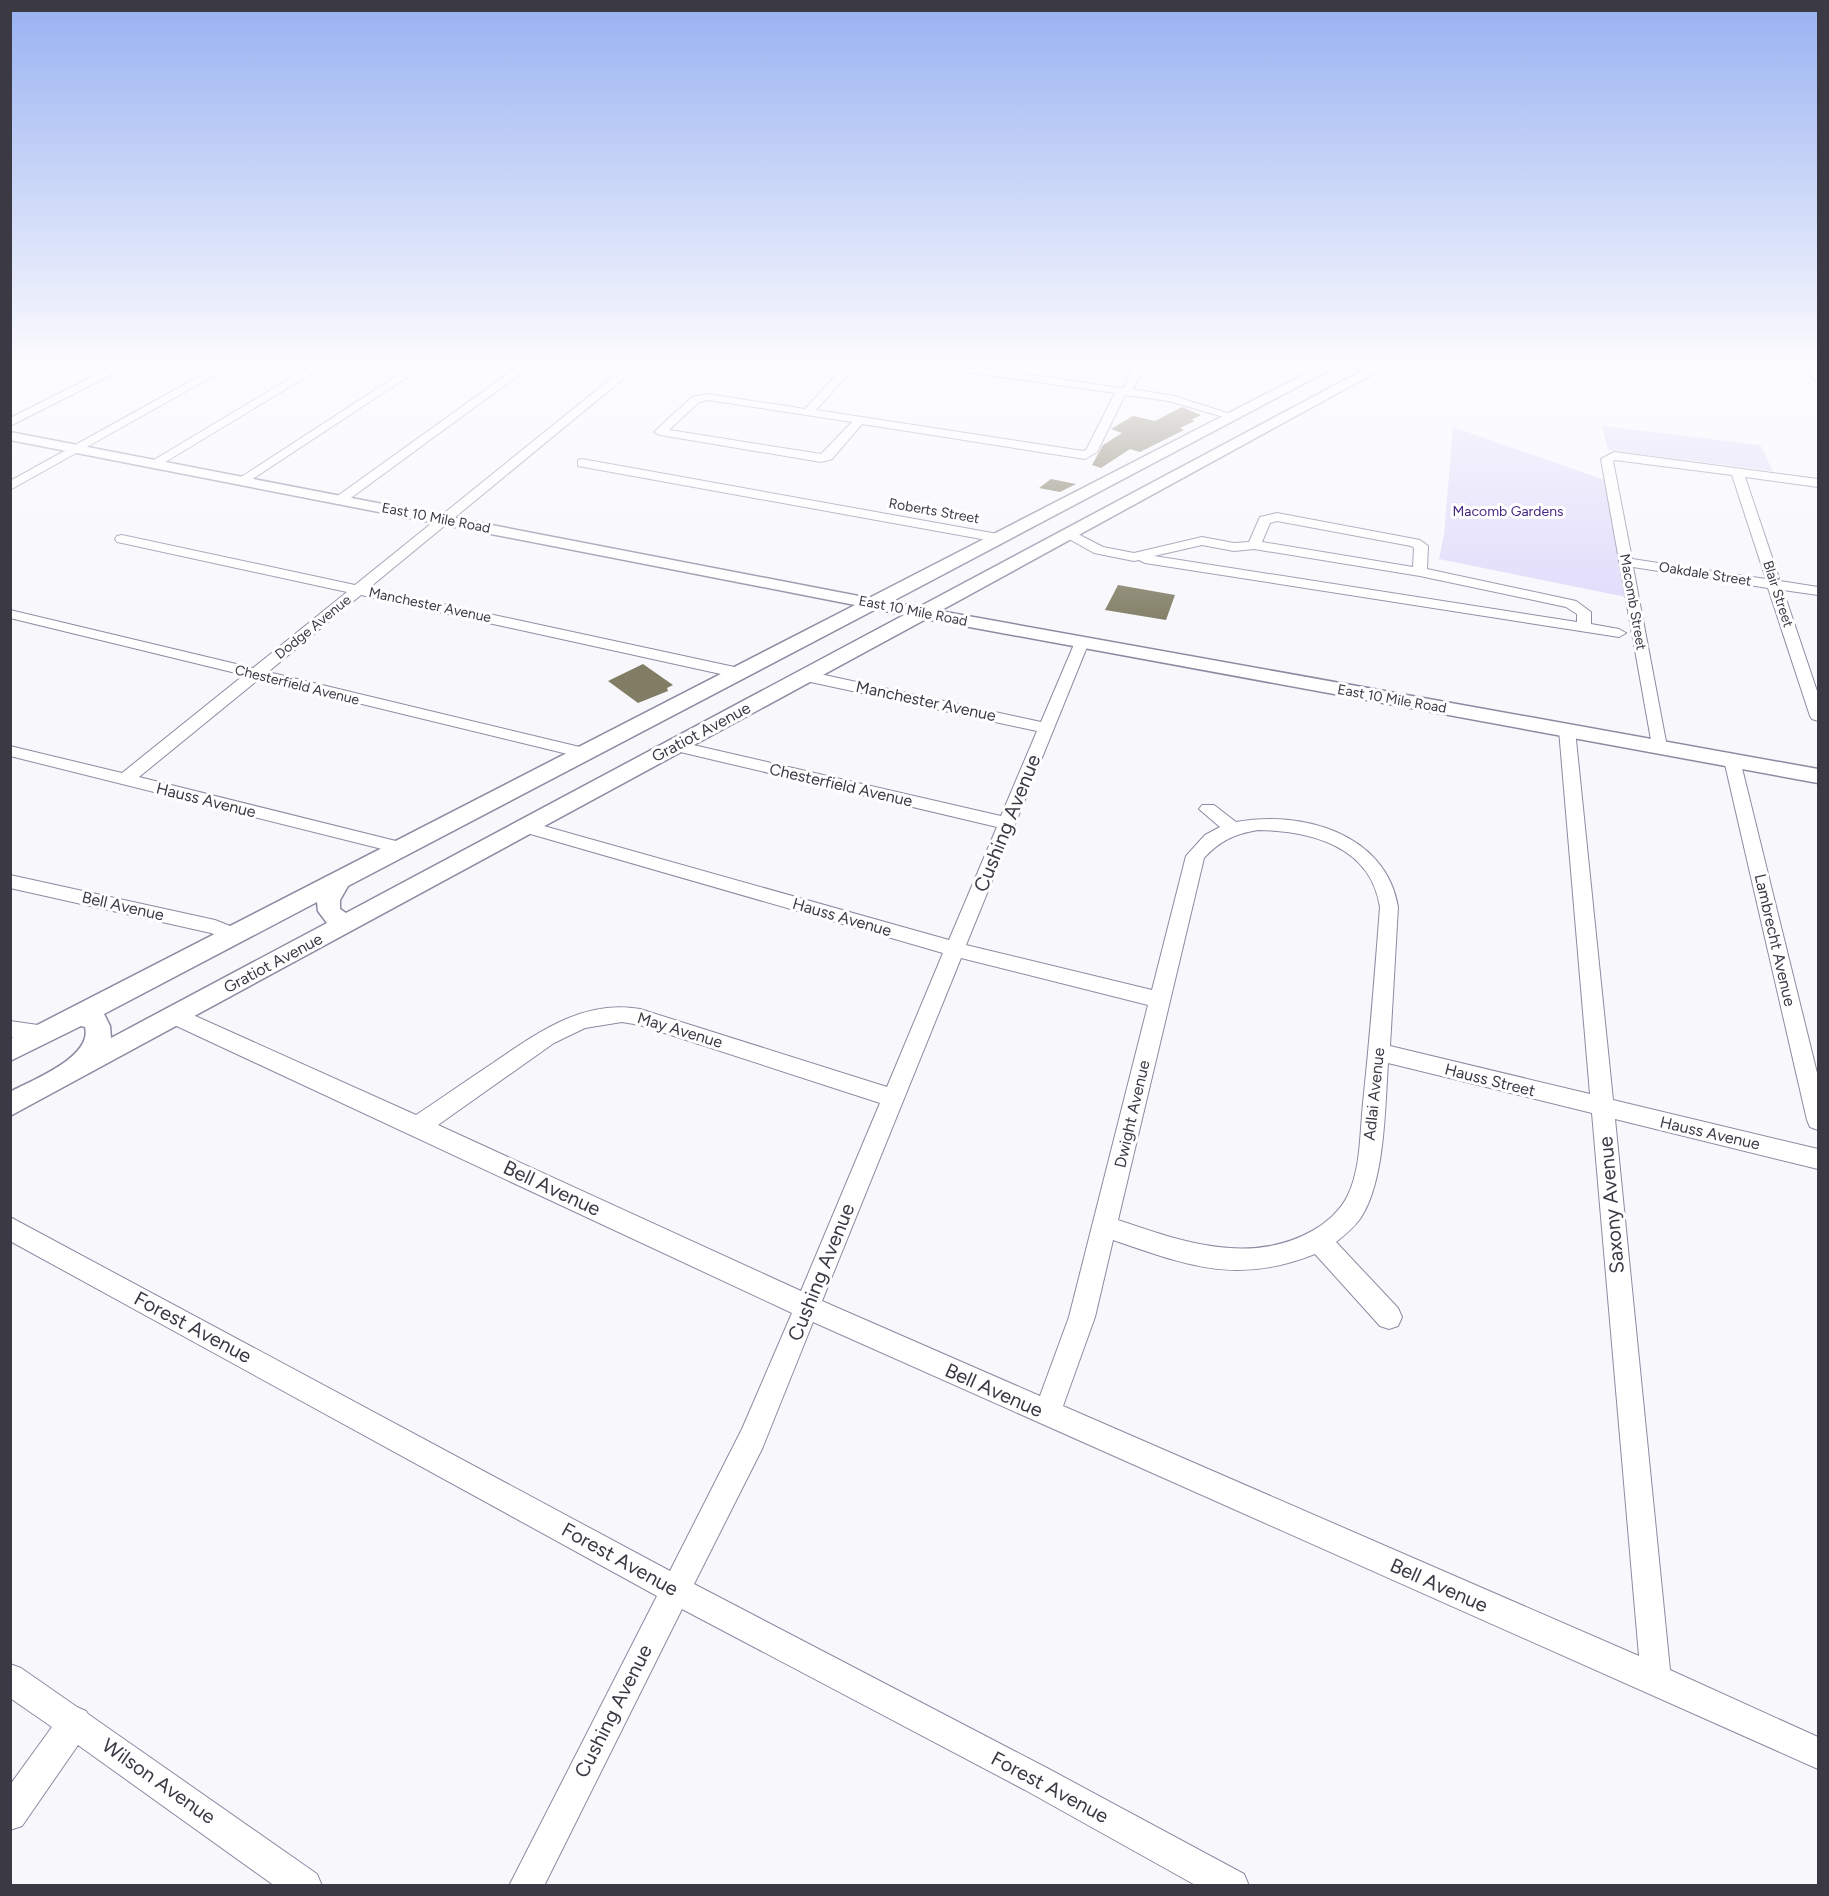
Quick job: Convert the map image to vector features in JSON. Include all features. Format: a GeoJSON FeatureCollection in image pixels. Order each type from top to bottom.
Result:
{"type":"FeatureCollection","features":[{"type":"Feature","properties":{"kind":"main road","name":"East 10 Mile Road"},"geometry":{"type":"LineString","coordinates":[[76,448],[922,613],[1818,776]]}},
{"type":"Feature","properties":{"kind":"main road"},"geometry":{"type":"LineString","coordinates":[[10,1051],[1172,448]]}},
{"type":"Feature","properties":{"kind":"main road","name":"Gratiot Avenue"},"geometry":{"type":"LineString","coordinates":[[10,1105],[1229,448]]}},
{"type":"Feature","properties":{"kind":"main road"},"geometry":{"type":"LineString","coordinates":[[1142,464],[1143,473],[1148,478],[1165,483]]}},
{"type":"Feature","properties":{"kind":"main road"},"geometry":{"type":"LineString","coordinates":[[1057,508],[1078,514],[1082,520],[1075,531]]}},
{"type":"Feature","properties":{"kind":"main road"},"geometry":{"type":"LineString","coordinates":[[933,572],[933,581],[938,586],[958,594],[957,609],[972,622]]}},
{"type":"Feature","properties":{"kind":"main road"},"geometry":{"type":"LineString","coordinates":[[814,592],[833,603],[840,620],[864,628],[868,636],[866,643]]}},
{"type":"Feature","properties":{"kind":"main road"},"geometry":{"type":"LineString","coordinates":[[686,700],[682,712],[684,720],[691,727],[704,730]]}},
{"type":"Feature","properties":{"kind":"main road"},"geometry":{"type":"LineString","coordinates":[[611,739],[630,747],[632,756],[627,772]]}},
{"type":"Feature","properties":{"kind":"main road"},"geometry":{"type":"LineString","coordinates":[[339,880],[330,896],[328,908],[333,917],[347,922]]}},
{"type":"Feature","properties":{"kind":"main road"},"geometry":{"type":"LineString","coordinates":[[79,1015],[94,1020],[100,1031],[97,1044],[79,1068]]}},
{"type":"Feature","properties":{"kind":"street"},"geometry":{"type":"LineString","coordinates":[[10,486],[73,448]]}},
{"type":"Feature","properties":{"kind":"street"},"geometry":{"type":"LineString","coordinates":[[153,464],[179,448]]}},
{"type":"Feature","properties":{"kind":"street"},"geometry":{"type":"LineString","coordinates":[[241,481],[291,448]]}},
{"type":"Feature","properties":{"kind":"street"},"geometry":{"type":"LineString","coordinates":[[340,500],[411,448]]}},
{"type":"Feature","properties":{"kind":"street","name":"Dodge Avenue"},"geometry":{"type":"LineString","coordinates":[[126,779],[438,527],[444,519],[531,448]]}},
{"type":"Feature","properties":{"kind":"street"},"geometry":{"type":"LineString","coordinates":[[761,448],[819,458],[828,456],[835,448]]}},
{"type":"Feature","properties":{"kind":"street"},"geometry":{"type":"LineString","coordinates":[[1042,448],[1085,455],[1093,448]]}},
{"type":"Feature","properties":{"kind":"street","name":"Macomb Street"},"geometry":{"type":"LineString","coordinates":[[1659,747],[1607,459],[1619,457],[1737,472]]}},
{"type":"Feature","properties":{"kind":"street","name":"Roberts Street"},"geometry":{"type":"LineString","coordinates":[[582,463],[998,538]]}},
{"type":"Feature","properties":{"kind":"street"},"geometry":{"type":"LineString","coordinates":[[1737,472],[1818,483]]}},
{"type":"Feature","properties":{"kind":"street","name":"Blair Street"},"geometry":{"type":"LineString","coordinates":[[1737,472],[1818,716]]}},
{"type":"Feature","properties":{"kind":"street"},"geometry":{"type":"LineString","coordinates":[[1254,545],[1265,520],[1277,517],[1415,543],[1421,546],[1420,573]]}},
{"type":"Feature","properties":{"kind":"street"},"geometry":{"type":"LineString","coordinates":[[1075,531],[1100,550],[1134,557],[1619,633]]}},
{"type":"Feature","properties":{"kind":"street","name":"Manchester Avenue"},"geometry":{"type":"LineString","coordinates":[[122,539],[739,673]]}},
{"type":"Feature","properties":{"kind":"street"},"geometry":{"type":"LineString","coordinates":[[1134,557],[1202,541],[1234,547],[1254,545],[1420,573],[1571,604],[1584,612],[1584,626]]}},
{"type":"Feature","properties":{"kind":"street","name":"Oakdale Street"},"geometry":{"type":"LineString","coordinates":[[1627,562],[1818,591]]}},
{"type":"Feature","properties":{"kind":"street","name":"Chesterfield Avenue"},"geometry":{"type":"LineString","coordinates":[[10,614],[254,675],[584,753]]}},
{"type":"Feature","properties":{"kind":"street","name":"Cushing Avenue"},"geometry":{"type":"LineString","coordinates":[[525,1886],[752,1439],[893,1098],[957,950],[1082,642]]}},
{"type":"Feature","properties":{"kind":"street","name":"Manchester Avenue"},"geometry":{"type":"LineString","coordinates":[[806,676],[1046,728]]}},
{"type":"Feature","properties":{"kind":"street","name":"Saxony Avenue"},"geometry":{"type":"LineString","coordinates":[[1567,730],[1656,1679]]}},
{"type":"Feature","properties":{"kind":"street","name":"Chesterfield Avenue"},"geometry":{"type":"LineString","coordinates":[[676,746],[1007,823]]}},
{"type":"Feature","properties":{"kind":"street","name":"Hauss Avenue"},"geometry":{"type":"LineString","coordinates":[[10,751],[402,848]]}},
{"type":"Feature","properties":{"kind":"street","name":"Lambrecht Avenue"},"geometry":{"type":"LineString","coordinates":[[1732,760],[1818,1120]]}},
{"type":"Feature","properties":{"kind":"street"},"geometry":{"type":"LineString","coordinates":[[1208,809],[1232,828]]}},
{"type":"Feature","properties":{"kind":"street","name":"Adlai Avenue"},"geometry":{"type":"LineString","coordinates":[[1106,1227],[1164,1246],[1220,1259],[1270,1257],[1289,1253],[1319,1240],[1338,1227],[1352,1211],[1361,1191],[1380,1052],[1389,907],[1386,891],[1380,876],[1371,864],[1329,836],[1307,829],[1260,823],[1232,828]]}},
{"type":"Feature","properties":{"kind":"street","name":"Hauss Avenue"},"geometry":{"type":"LineString","coordinates":[[526,826],[957,950],[1160,999]]}},
{"type":"Feature","properties":{"kind":"street","name":"Dwight Avenue"},"geometry":{"type":"LineString","coordinates":[[1047,1414],[1082,1317],[1196,856],[1202,846],[1211,839],[1232,828]]}},
{"type":"Feature","properties":{"kind":"street","name":"Bell Avenue"},"geometry":{"type":"LineString","coordinates":[[10,881],[215,927],[233,935]]}},
{"type":"Feature","properties":{"kind":"street","name":"May Avenue"},"geometry":{"type":"LineString","coordinates":[[418,1126],[547,1037],[581,1021],[622,1014],[640,1017],[893,1098]]}},
{"type":"Feature","properties":{"kind":"street","name":"Bell Avenue"},"geometry":{"type":"LineString","coordinates":[[175,1016],[807,1307],[1656,1679],[1818,1753]]}},
{"type":"Feature","properties":{"kind":"street"},"geometry":{"type":"LineString","coordinates":[[10,1029],[45,1033]]}},
{"type":"Feature","properties":{"kind":"street","name":"Hauss Street"},"geometry":{"type":"LineString","coordinates":[[1380,1052],[1601,1107]]}},
{"type":"Feature","properties":{"kind":"street","name":"Hauss Avenue"},"geometry":{"type":"LineString","coordinates":[[1601,1107],[1818,1159]]}},
{"type":"Feature","properties":{"kind":"street","name":"Forest Avenue"},"geometry":{"type":"LineString","coordinates":[[10,1228],[674,1589],[1025,1773],[1232,1886]]}},
{"type":"Feature","properties":{"kind":"street"},"geometry":{"type":"LineString","coordinates":[[1319,1240],[1389,1317]]}},
{"type":"Feature","properties":{"kind":"street","name":"Wilson Avenue"},"geometry":{"type":"LineString","coordinates":[[10,1679],[75,1722],[305,1886]]}},
{"type":"Feature","properties":{"kind":"street"},"geometry":{"type":"LineString","coordinates":[[10,1814],[75,1722]]}},
{"type":"Feature","properties":{"kind":"green space","name":"Macomb Gardens"},"geometry":{"type":"Polygon","coordinates":[[[1451,448],[1515,448],[1605,480],[1626,597],[1439,559],[1444,535],[1451,448]]]}},
{"type":"Feature","properties":{"kind":"green space"},"geometry":{"type":"Polygon","coordinates":[[[1762,448],[1773,471],[1608,450],[1762,448]]]}},
{"type":"Feature","properties":{"kind":"building"},"geometry":{"type":"Polygon","coordinates":[[[1101,448],[1147,448],[1140,452],[1130,449],[1101,468],[1092,465],[1101,448]]]}},
{"type":"Feature","properties":{"kind":"building"},"geometry":{"type":"Polygon","coordinates":[[[1051,479],[1076,484],[1060,492],[1039,488],[1051,479]]]}},
{"type":"Feature","properties":{"kind":"building"},"geometry":{"type":"Polygon","coordinates":[[[1118,585],[1175,595],[1166,620],[1105,610],[1118,585]]]}},
{"type":"Feature","properties":{"kind":"building"},"geometry":{"type":"Polygon","coordinates":[[[643,664],[673,685],[667,688],[668,691],[638,703],[608,681],[643,664]]]}}]}
